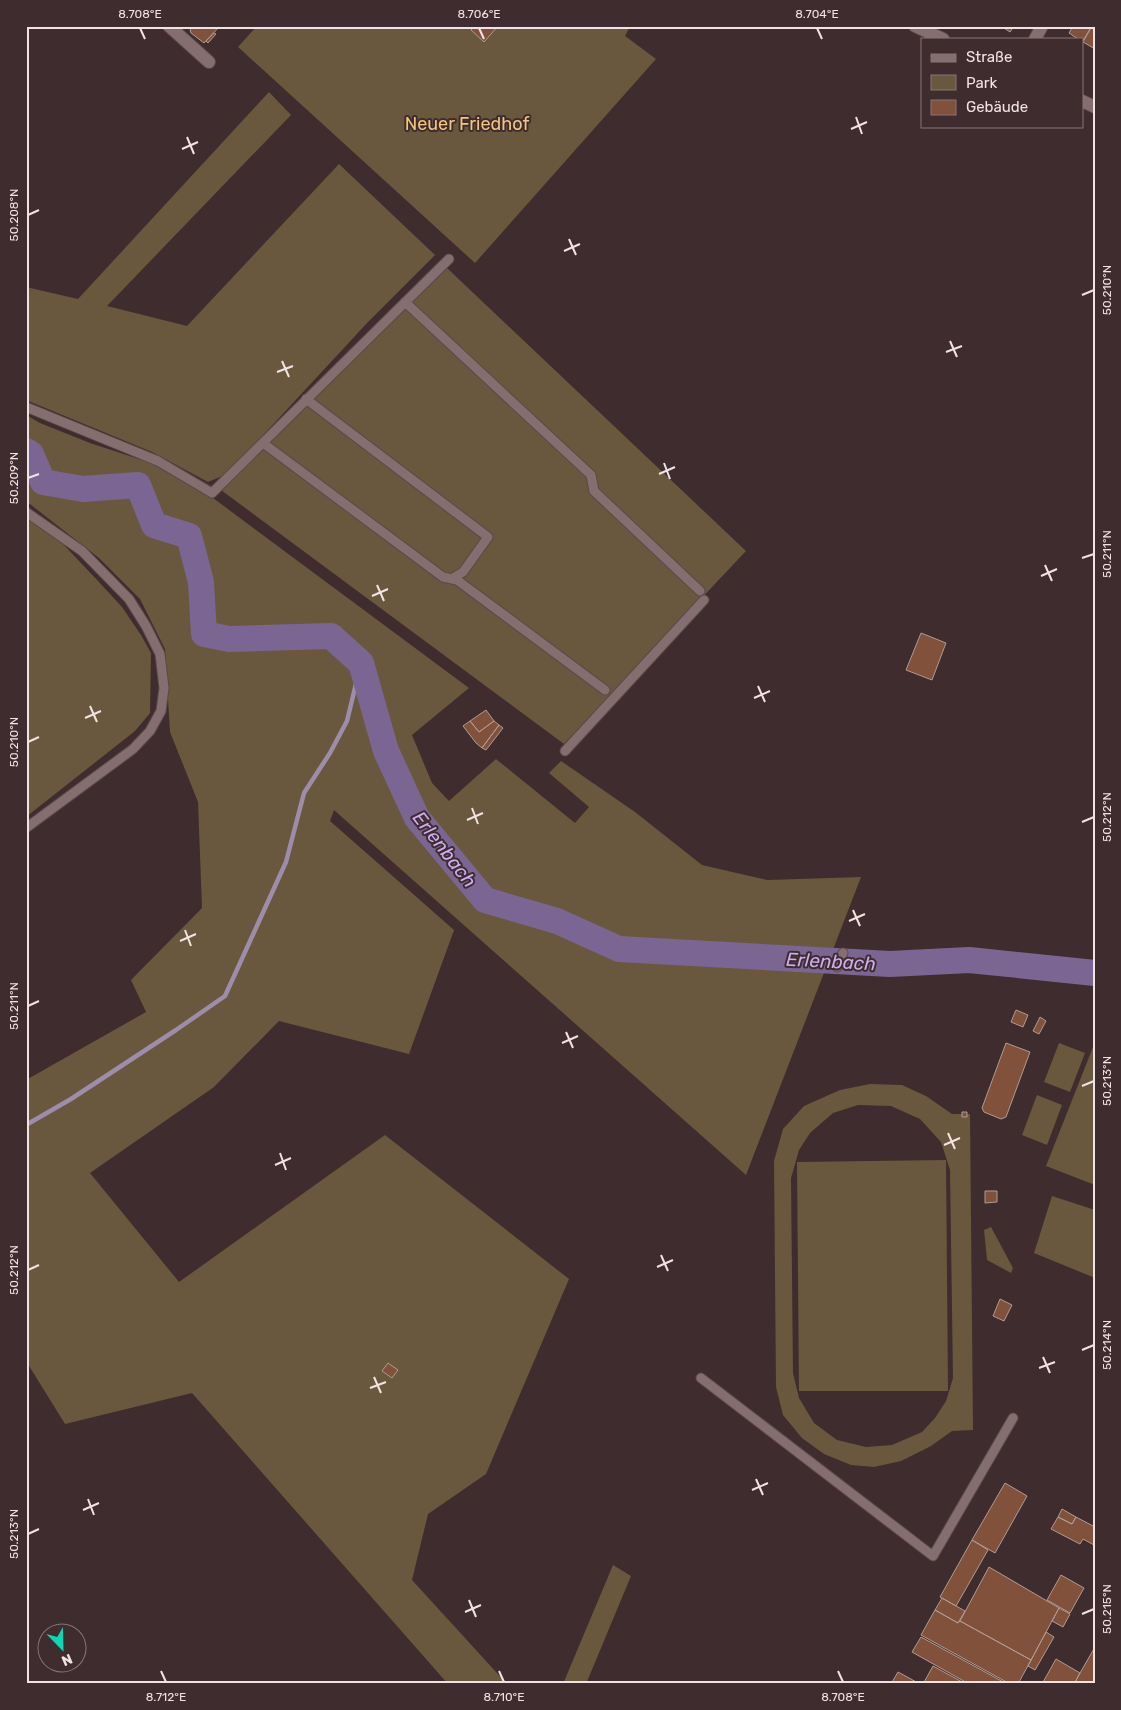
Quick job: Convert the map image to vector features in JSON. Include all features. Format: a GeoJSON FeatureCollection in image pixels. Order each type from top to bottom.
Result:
{"type":"FeatureCollection","features":[{"type":"Feature","properties":{"kind":"street"},"geometry":{"type":"LineString","coordinates":[[169,26],[209,62]]}},
{"type":"Feature","properties":{"kind":"street"},"geometry":{"type":"LineString","coordinates":[[915,26],[941,38]]}},
{"type":"Feature","properties":{"kind":"street"},"geometry":{"type":"LineString","coordinates":[[1035,38],[1042,26]]}},
{"type":"Feature","properties":{"kind":"lane"},"geometry":{"type":"LineString","coordinates":[[26,407],[158,461],[212,492],[449,258]]}},
{"type":"Feature","properties":{"kind":"lane"},"geometry":{"type":"LineString","coordinates":[[405,302],[590,474],[594,491],[702,596],[565,751]]}},
{"type":"Feature","properties":{"kind":"lane"},"geometry":{"type":"LineString","coordinates":[[263,443],[443,578],[454,578],[463,572],[488,537],[306,399]]}},
{"type":"Feature","properties":{"kind":"lane"},"geometry":{"type":"LineString","coordinates":[[26,512],[82,551],[129,599],[146,626],[160,654],[164,688],[161,711],[150,731],[133,750],[26,828]]}},
{"type":"Feature","properties":{"kind":"lane"},"geometry":{"type":"LineString","coordinates":[[454,578],[605,690]]}},
{"type":"Feature","properties":{"kind":"lane"},"geometry":{"type":"LineString","coordinates":[[837,967],[843,953]]}},
{"type":"Feature","properties":{"kind":"lane"},"geometry":{"type":"LineString","coordinates":[[701,1378],[933,1556],[1014,1418]]}},
{"type":"Feature","properties":{"kind":"green space","name":"Neuer Friedhof"},"geometry":{"type":"Polygon","coordinates":[[[257,26],[630,26],[625,36],[656,59],[475,263],[238,47],[257,26]]]}},
{"type":"Feature","properties":{"kind":"green space"},"geometry":{"type":"Polygon","coordinates":[[[269,92],[291,115],[107,306],[187,326],[339,164],[435,255],[368,322],[227,474],[208,482],[152,452],[26,400],[26,287],[78,299],[269,92]]]}},
{"type":"Feature","properties":{"kind":"green space"},"geometry":{"type":"Polygon","coordinates":[[[447,268],[746,551],[564,744],[221,490],[447,268]]]}},
{"type":"Feature","properties":{"kind":"green space"},"geometry":{"type":"Polygon","coordinates":[[[26,415],[40,423],[90,443],[154,464],[209,495],[469,688],[412,735],[432,783],[449,801],[496,759],[575,823],[589,807],[549,773],[561,761],[635,812],[702,865],[767,880],[861,877],[746,1175],[334,810],[330,821],[454,930],[409,1054],[279,1021],[214,1087],[90,1173],[179,1282],[385,1135],[569,1279],[486,1474],[428,1514],[412,1580],[507,1684],[448,1684],[192,1393],[65,1424],[26,1361],[26,1080],[146,1012],[131,980],[202,908],[198,802],[170,732],[165,649],[140,599],[99,558],[26,501],[26,415]]]}},
{"type":"Feature","properties":{"kind":"green space"},"geometry":{"type":"Polygon","coordinates":[[[26,518],[62,543],[98,581],[122,607],[151,653],[150,713],[135,731],[26,817],[26,518]]]}},
{"type":"Feature","properties":{"kind":"green space"},"geometry":{"type":"Polygon","coordinates":[[[1095,1042],[1095,1185],[1046,1166],[1095,1042]]]}},
{"type":"Feature","properties":{"kind":"green space"},"geometry":{"type":"Polygon","coordinates":[[[1059,1043],[1085,1053],[1070,1092],[1044,1082],[1059,1043]]]}},
{"type":"Feature","properties":{"kind":"green space"},"geometry":{"type":"Polygon","coordinates":[[[870,1084],[902,1085],[926,1096],[952,1114],[970,1114],[973,1430],[952,1431],[931,1446],[901,1461],[874,1467],[851,1465],[824,1454],[802,1438],[783,1415],[776,1387],[774,1161],[783,1129],[804,1106],[840,1090],[870,1084]],[[858,1105],[833,1113],[810,1133],[799,1150],[791,1178],[793,1373],[799,1398],[814,1423],[837,1440],[866,1447],[892,1445],[922,1432],[935,1418],[946,1401],[953,1378],[950,1170],[941,1142],[920,1119],[891,1106],[858,1105]]]}},
{"type":"Feature","properties":{"kind":"green space"},"geometry":{"type":"Polygon","coordinates":[[[1037,1095],[1062,1105],[1047,1145],[1022,1135],[1037,1095]]]}},
{"type":"Feature","properties":{"kind":"green space"},"geometry":{"type":"Polygon","coordinates":[[[946,1160],[948,1391],[799,1391],[797,1162],[946,1160]]]}},
{"type":"Feature","properties":{"kind":"green space"},"geometry":{"type":"Polygon","coordinates":[[[1052,1196],[1095,1210],[1095,1278],[1034,1253],[1052,1196]]]}},
{"type":"Feature","properties":{"kind":"green space"},"geometry":{"type":"Polygon","coordinates":[[[991,1227],[1013,1268],[1011,1273],[987,1260],[984,1230],[991,1227]]]}},
{"type":"Feature","properties":{"kind":"green space"},"geometry":{"type":"Polygon","coordinates":[[[613,1565],[631,1576],[586,1684],[563,1684],[613,1565]]]}},
{"type":"Feature","properties":{"kind":"building"},"geometry":{"type":"Polygon","coordinates":[[[194,26],[220,26],[204,43],[191,33],[190,30],[194,26]]]}},
{"type":"Feature","properties":{"kind":"building"},"geometry":{"type":"Polygon","coordinates":[[[474,26],[498,26],[484,42],[471,30],[474,26]]]}},
{"type":"Feature","properties":{"kind":"building"},"geometry":{"type":"Polygon","coordinates":[[[1001,26],[1014,26],[1010,32],[1001,26]]]}},
{"type":"Feature","properties":{"kind":"building"},"geometry":{"type":"Polygon","coordinates":[[[1073,26],[1092,26],[1084,39],[1076,38],[1069,33],[1073,26]]]}},
{"type":"Feature","properties":{"kind":"building"},"geometry":{"type":"Polygon","coordinates":[[[1092,26],[1095,26],[1095,49],[1084,43],[1092,26]]]}},
{"type":"Feature","properties":{"kind":"building"},"geometry":{"type":"Polygon","coordinates":[[[214,33],[216,34],[208,43],[206,41],[214,33]]]}},
{"type":"Feature","properties":{"kind":"building"},"geometry":{"type":"Polygon","coordinates":[[[921,633],[946,643],[932,680],[906,670],[921,633]]]}},
{"type":"Feature","properties":{"kind":"building"},"geometry":{"type":"Polygon","coordinates":[[[486,710],[494,721],[479,732],[470,721],[486,710]]]}},
{"type":"Feature","properties":{"kind":"building"},"geometry":{"type":"Polygon","coordinates":[[[470,721],[479,732],[494,721],[499,725],[482,748],[463,726],[470,721]]]}},
{"type":"Feature","properties":{"kind":"building"},"geometry":{"type":"Polygon","coordinates":[[[499,725],[503,728],[486,750],[482,748],[499,725]]]}},
{"type":"Feature","properties":{"kind":"building"},"geometry":{"type":"Polygon","coordinates":[[[1016,1010],[1028,1015],[1023,1027],[1011,1022],[1016,1010]]]}},
{"type":"Feature","properties":{"kind":"building"},"geometry":{"type":"Polygon","coordinates":[[[1040,1017],[1046,1021],[1039,1034],[1033,1031],[1040,1017]]]}},
{"type":"Feature","properties":{"kind":"building"},"geometry":{"type":"Polygon","coordinates":[[[1006,1043],[1030,1052],[1006,1117],[1001,1119],[984,1112],[982,1108],[1006,1043]]]}},
{"type":"Feature","properties":{"kind":"building"},"geometry":{"type":"Polygon","coordinates":[[[962,1112],[967,1112],[967,1117],[962,1117],[962,1112]]]}},
{"type":"Feature","properties":{"kind":"building"},"geometry":{"type":"Polygon","coordinates":[[[985,1191],[997,1191],[997,1202],[985,1203],[985,1191]]]}},
{"type":"Feature","properties":{"kind":"building"},"geometry":{"type":"Polygon","coordinates":[[[1000,1299],[1012,1305],[1004,1321],[993,1316],[1000,1299]]]}},
{"type":"Feature","properties":{"kind":"building"},"geometry":{"type":"Polygon","coordinates":[[[388,1363],[398,1370],[392,1378],[382,1371],[388,1363]]]}},
{"type":"Feature","properties":{"kind":"building"},"geometry":{"type":"Polygon","coordinates":[[[1005,1483],[1027,1496],[995,1553],[972,1540],[1005,1483]]]}},
{"type":"Feature","properties":{"kind":"building"},"geometry":{"type":"Polygon","coordinates":[[[1062,1509],[1076,1517],[1072,1524],[1058,1517],[1062,1509]]]}},
{"type":"Feature","properties":{"kind":"building"},"geometry":{"type":"Polygon","coordinates":[[[1058,1517],[1072,1524],[1076,1517],[1095,1527],[1094,1545],[1083,1539],[1080,1544],[1051,1529],[1058,1517]]]}},
{"type":"Feature","properties":{"kind":"building"},"geometry":{"type":"Polygon","coordinates":[[[972,1540],[988,1550],[956,1606],[940,1597],[972,1540]]]}},
{"type":"Feature","properties":{"kind":"building"},"geometry":{"type":"Polygon","coordinates":[[[989,1567],[1059,1608],[1031,1660],[960,1621],[989,1567]]]}},
{"type":"Feature","properties":{"kind":"building"},"geometry":{"type":"Polygon","coordinates":[[[1061,1575],[1084,1588],[1070,1613],[1047,1600],[1061,1575]]]}},
{"type":"Feature","properties":{"kind":"building"},"geometry":{"type":"Polygon","coordinates":[[[942,1598],[965,1611],[958,1623],[935,1610],[942,1598]]]}},
{"type":"Feature","properties":{"kind":"building"},"geometry":{"type":"Polygon","coordinates":[[[1059,1608],[1070,1614],[1063,1627],[1052,1621],[1059,1608]]]}},
{"type":"Feature","properties":{"kind":"building"},"geometry":{"type":"Polygon","coordinates":[[[935,1610],[958,1623],[960,1621],[1031,1660],[1018,1684],[1010,1684],[921,1635],[935,1610]]]}},
{"type":"Feature","properties":{"kind":"building"},"geometry":{"type":"Polygon","coordinates":[[[1046,1632],[1054,1637],[1035,1670],[1028,1666],[1046,1632]]]}},
{"type":"Feature","properties":{"kind":"building"},"geometry":{"type":"Polygon","coordinates":[[[921,1637],[1007,1684],[969,1684],[912,1652],[921,1637]]]}},
{"type":"Feature","properties":{"kind":"building"},"geometry":{"type":"Polygon","coordinates":[[[1095,1647],[1095,1684],[1074,1684],[1080,1673],[1095,1647]]]}},
{"type":"Feature","properties":{"kind":"building"},"geometry":{"type":"Polygon","coordinates":[[[1056,1659],[1080,1673],[1074,1684],[1042,1684],[1056,1659]]]}},
{"type":"Feature","properties":{"kind":"building"},"geometry":{"type":"Polygon","coordinates":[[[933,1666],[966,1684],[923,1684],[933,1666]]]}},
{"type":"Feature","properties":{"kind":"building"},"geometry":{"type":"Polygon","coordinates":[[[898,1672],[920,1684],[891,1684],[898,1672]]]}},
{"type":"Feature","properties":{"kind":"waterway","name":"Erlenbach"},"geometry":{"type":"LineString","coordinates":[[26,451],[31,454],[43,482],[83,489],[138,485],[154,525],[189,536],[201,582],[204,634],[229,639],[331,636],[361,663],[386,751],[417,818],[485,900],[557,921],[619,949],[890,964],[969,960],[1095,973]]}},
{"type":"Feature","properties":{"kind":"waterway"},"geometry":{"type":"LineString","coordinates":[[26,1125],[71,1099],[225,996],[286,862],[304,793],[330,753],[347,721],[361,663]]}}]}
